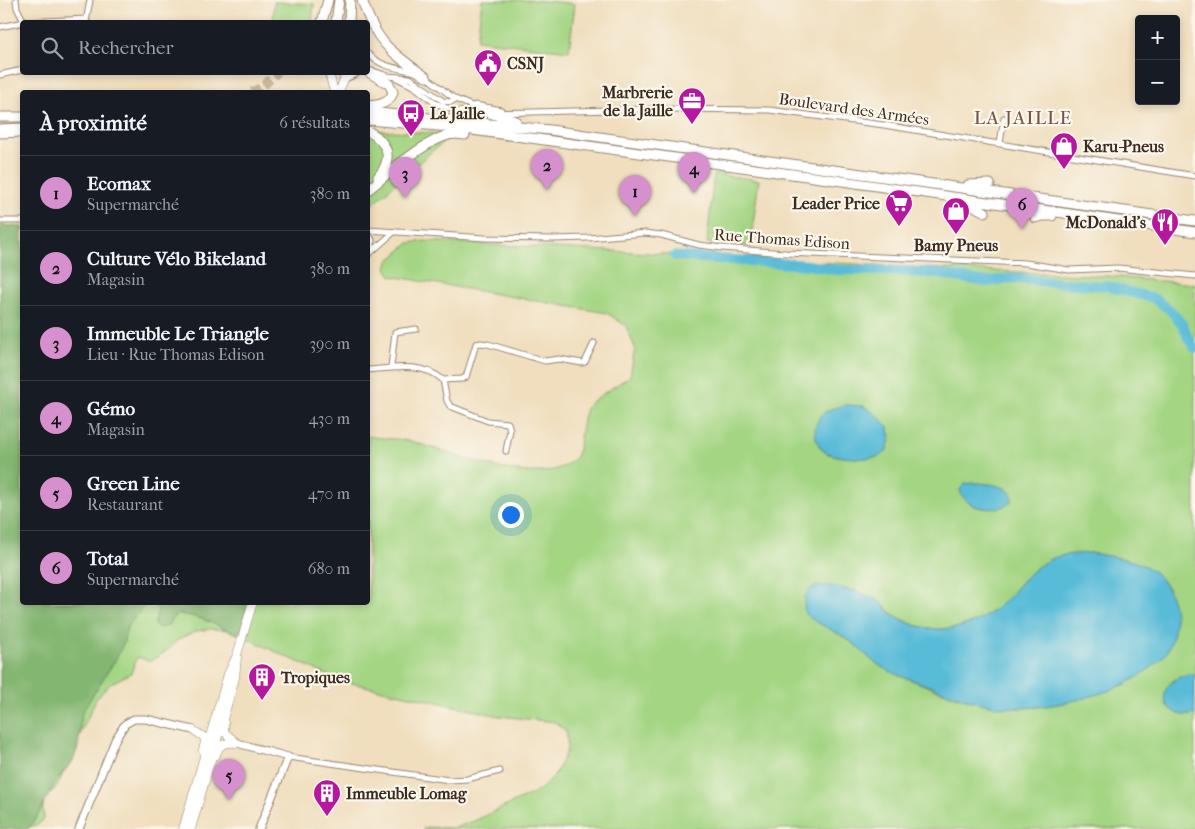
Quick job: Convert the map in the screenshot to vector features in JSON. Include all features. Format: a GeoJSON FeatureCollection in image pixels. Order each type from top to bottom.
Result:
{"type":"FeatureCollection","features":[{"type":"Feature","properties":{"kind":"highway"},"geometry":{"type":"LineString","coordinates":[[323,20],[328,0]]}},
{"type":"Feature","properties":{"kind":"highway"},"geometry":{"type":"LineString","coordinates":[[336,20],[339,0]]}},
{"type":"Feature","properties":{"kind":"highway"},"geometry":{"type":"LineString","coordinates":[[349,20],[350,0]]}},
{"type":"Feature","properties":{"kind":"highway"},"geometry":{"type":"LineString","coordinates":[[362,0],[370,20]]}},
{"type":"Feature","properties":{"kind":"highway"},"geometry":{"type":"LineString","coordinates":[[370,21],[392,53],[426,77]]}},
{"type":"Feature","properties":{"kind":"highway"},"geometry":{"type":"LineString","coordinates":[[370,72],[388,84],[393,92],[391,98],[385,103],[370,106]]}},
{"type":"Feature","properties":{"kind":"highway"},"geometry":{"type":"LineString","coordinates":[[345,77],[349,75]]}},
{"type":"Feature","properties":{"kind":"highway"},"geometry":{"type":"LineString","coordinates":[[370,112],[550,130],[823,167],[1195,221]]}},
{"type":"Feature","properties":{"kind":"highway"},"geometry":{"type":"LineString","coordinates":[[489,113],[550,130]]}},
{"type":"Feature","properties":{"kind":"highway"},"geometry":{"type":"LineString","coordinates":[[0,117],[20,117]]}},
{"type":"Feature","properties":{"kind":"highway"},"geometry":{"type":"LineString","coordinates":[[370,120],[450,127],[547,140],[1106,219],[1195,238]]}},
{"type":"Feature","properties":{"kind":"highway"},"geometry":{"type":"LineString","coordinates":[[0,129],[20,128]]}},
{"type":"Feature","properties":{"kind":"highway"},"geometry":{"type":"LineString","coordinates":[[370,132],[382,142],[386,148],[387,157],[383,170],[370,184]]}},
{"type":"Feature","properties":{"kind":"highway"},"geometry":{"type":"LineString","coordinates":[[370,188],[426,146],[445,136],[455,134],[508,139],[547,140]]}},
{"type":"Feature","properties":{"kind":"highway"},"geometry":{"type":"LineString","coordinates":[[940,185],[990,184]]}},
{"type":"Feature","properties":{"kind":"highway"},"geometry":{"type":"LineString","coordinates":[[1027,189],[1033,194],[1106,208]]}},
{"type":"Feature","properties":{"kind":"highway"},"geometry":{"type":"LineString","coordinates":[[900,190],[929,199],[974,206],[985,212]]}},
{"type":"Feature","properties":{"kind":"highway"},"geometry":{"type":"LineString","coordinates":[[1035,218],[1043,216],[1106,219]]}},
{"type":"Feature","properties":{"kind":"highway"},"geometry":{"type":"LineString","coordinates":[[1128,223],[1195,232]]}},
{"type":"Feature","properties":{"kind":"main road"},"geometry":{"type":"LineString","coordinates":[[330,75],[333,90]]}},
{"type":"Feature","properties":{"kind":"main road"},"geometry":{"type":"LineString","coordinates":[[340,90],[345,77]]}},
{"type":"Feature","properties":{"kind":"main road"},"geometry":{"type":"LineString","coordinates":[[183,829],[198,790],[223,706],[235,678],[237,655],[252,605]]}},
{"type":"Feature","properties":{"kind":"main road"},"geometry":{"type":"LineString","coordinates":[[193,730],[204,730],[210,727],[223,706]]}},
{"type":"Feature","properties":{"kind":"main road"},"geometry":{"type":"LineString","coordinates":[[223,706],[224,732],[237,743]]}},
{"type":"Feature","properties":{"kind":"main road"},"geometry":{"type":"LineString","coordinates":[[191,829],[198,790],[194,782],[205,742],[202,735],[193,730]]}},
{"type":"Feature","properties":{"kind":"main road"},"geometry":{"type":"LineString","coordinates":[[198,790],[207,783],[219,747],[226,743],[237,743]]}},
{"type":"Feature","properties":{"kind":"street"},"geometry":{"type":"LineString","coordinates":[[16,0],[17,8],[23,20]]}},
{"type":"Feature","properties":{"kind":"street"},"geometry":{"type":"LineString","coordinates":[[87,20],[90,0]]}},
{"type":"Feature","properties":{"kind":"street"},"geometry":{"type":"LineString","coordinates":[[0,26],[20,23]]}},
{"type":"Feature","properties":{"kind":"street"},"geometry":{"type":"LineString","coordinates":[[370,56],[391,68],[410,71],[426,77],[455,99],[489,113]]}},
{"type":"Feature","properties":{"kind":"street"},"geometry":{"type":"LineString","coordinates":[[0,75],[20,70]]}},
{"type":"Feature","properties":{"kind":"street"},"geometry":{"type":"LineString","coordinates":[[370,71],[415,80],[443,101],[451,102],[455,99]]}},
{"type":"Feature","properties":{"kind":"street","name":"Boulevard des Armées"},"geometry":{"type":"LineString","coordinates":[[395,77],[415,86],[429,100],[443,107],[455,110],[489,113],[650,109],[769,110],[1000,143],[1195,176]]}},
{"type":"Feature","properties":{"kind":"street"},"geometry":{"type":"LineString","coordinates":[[427,90],[439,88]]}},
{"type":"Feature","properties":{"kind":"street","name":"Boulevard des Armées"},"geometry":{"type":"LineString","coordinates":[[461,102],[506,112]]}},
{"type":"Feature","properties":{"kind":"street"},"geometry":{"type":"LineString","coordinates":[[1000,143],[1004,118]]}},
{"type":"Feature","properties":{"kind":"street"},"geometry":{"type":"LineString","coordinates":[[0,134],[20,134]]}},
{"type":"Feature","properties":{"kind":"street"},"geometry":{"type":"LineString","coordinates":[[0,221],[20,221]]}},
{"type":"Feature","properties":{"kind":"street","name":"Rue Thomas Edison"},"geometry":{"type":"LineString","coordinates":[[370,232],[485,238],[553,239],[645,233],[661,234],[699,245],[722,248],[786,253],[1026,263],[1069,270],[1118,268],[1195,276]]}},
{"type":"Feature","properties":{"kind":"street"},"geometry":{"type":"LineString","coordinates":[[370,253],[394,232]]}},
{"type":"Feature","properties":{"kind":"street"},"geometry":{"type":"LineString","coordinates":[[370,236],[372,240],[370,253]]}},
{"type":"Feature","properties":{"kind":"street"},"geometry":{"type":"LineString","coordinates":[[391,368],[395,332],[416,329]]}},
{"type":"Feature","properties":{"kind":"street"},"geometry":{"type":"LineString","coordinates":[[443,380],[462,379],[466,376],[476,344],[481,343],[545,361],[559,359],[582,363],[588,359],[594,343]]}},
{"type":"Feature","properties":{"kind":"street"},"geometry":{"type":"LineString","coordinates":[[370,370],[391,368],[427,371],[437,375],[443,380],[447,401],[450,406],[488,421],[508,424],[510,430],[506,451]]}},
{"type":"Feature","properties":{"kind":"street"},"geometry":{"type":"LineString","coordinates":[[80,829],[115,740],[125,724],[134,719],[146,718],[193,730]]}},
{"type":"Feature","properties":{"kind":"street"},"geometry":{"type":"LineString","coordinates":[[237,743],[288,757],[449,780],[500,771]]}},
{"type":"Feature","properties":{"kind":"street"},"geometry":{"type":"LineString","coordinates":[[258,829],[288,757]]}},
{"type":"Feature","properties":{"kind":"green space"},"geometry":{"type":"Polygon","coordinates":[[[482,0],[537,0],[575,4],[569,51],[477,40],[482,0]]]}},
{"type":"Feature","properties":{"kind":"green space"},"geometry":{"type":"Polygon","coordinates":[[[274,2],[314,4],[312,20],[273,20],[274,2]]]}},
{"type":"Feature","properties":{"kind":"green space"},"geometry":{"type":"Polygon","coordinates":[[[370,114],[475,124],[1195,224],[1195,228],[370,114]]]}},
{"type":"Feature","properties":{"kind":"green space"},"geometry":{"type":"Polygon","coordinates":[[[370,130],[455,134],[432,151],[370,206],[370,130]]]}},
{"type":"Feature","properties":{"kind":"green space"},"geometry":{"type":"Polygon","coordinates":[[[714,174],[759,180],[750,246],[707,243],[714,174]]]}},
{"type":"Feature","properties":{"kind":"green space"},"geometry":{"type":"Polygon","coordinates":[[[0,225],[20,227],[20,605],[145,605],[127,627],[124,642],[116,659],[82,712],[78,747],[73,761],[56,781],[37,817],[28,829],[0,829],[0,225]]]}},
{"type":"Feature","properties":{"kind":"green space"},"geometry":{"type":"Polygon","coordinates":[[[423,241],[1107,276],[1195,284],[1195,675],[1189,674],[1166,705],[1180,713],[1187,715],[1195,714],[1195,829],[422,829],[426,827],[454,828],[474,821],[540,790],[555,775],[567,750],[566,731],[555,722],[499,716],[338,680],[228,630],[211,629],[196,631],[179,639],[165,652],[150,661],[137,657],[131,673],[111,683],[96,699],[57,787],[45,799],[42,822],[25,828],[0,829],[22,605],[370,605],[370,436],[409,441],[495,467],[518,471],[540,472],[560,468],[575,458],[577,454],[587,407],[630,376],[635,348],[626,326],[607,313],[391,276],[386,268],[388,261],[409,243],[423,241]],[[863,406],[820,417],[815,429],[821,449],[828,454],[843,457],[891,437],[886,427],[873,412],[863,406]],[[972,483],[973,506],[999,507],[1012,500],[999,486],[972,483]],[[1089,553],[1008,597],[996,609],[978,621],[955,628],[936,629],[913,625],[893,614],[878,600],[833,631],[845,637],[876,663],[926,686],[985,704],[1020,708],[1047,706],[1101,692],[1127,684],[1169,589],[1161,579],[1143,566],[1123,559],[1089,553]]]}},
{"type":"Feature","properties":{"kind":"green space"},"geometry":{"type":"Polygon","coordinates":[[[155,605],[247,605],[242,627],[237,634],[200,619],[177,614],[168,626],[160,628],[154,625],[158,611],[155,605]]]}},
{"type":"Feature","properties":{"kind":"water"},"geometry":{"type":"Polygon","coordinates":[[[846,405],[863,406],[888,426],[891,437],[886,452],[878,457],[849,458],[828,453],[819,446],[815,431],[820,417],[829,410],[846,405]]]}},
{"type":"Feature","properties":{"kind":"water"},"geometry":{"type":"Polygon","coordinates":[[[972,483],[1002,487],[1011,493],[1012,501],[995,509],[973,505],[962,496],[960,489],[965,484],[972,483]]]}},
{"type":"Feature","properties":{"kind":"water"},"geometry":{"type":"Polygon","coordinates":[[[1089,553],[1133,561],[1157,574],[1170,593],[1174,605],[1175,629],[1165,654],[1156,664],[1142,674],[1116,688],[1066,703],[1019,708],[995,706],[959,696],[885,669],[848,639],[819,624],[805,614],[804,604],[808,591],[818,586],[825,586],[859,592],[871,597],[880,602],[892,614],[915,625],[935,629],[956,628],[976,621],[994,610],[1002,604],[1029,574],[1050,559],[1072,554],[1089,553]]]}},
{"type":"Feature","properties":{"kind":"water"},"geometry":{"type":"Polygon","coordinates":[[[1189,674],[1195,675],[1195,714],[1184,715],[1176,713],[1169,707],[1165,701],[1165,693],[1168,686],[1176,679],[1189,674]]]}},
{"type":"Feature","properties":{"kind":"waterway"},"geometry":{"type":"LineString","coordinates":[[675,256],[808,265],[837,270],[901,271],[939,274],[986,282],[1013,278],[1106,286],[1153,298],[1169,309],[1183,325],[1188,338],[1195,348]]}},
{"type":"Feature","properties":{"kind":"tunnel"},"geometry":{"type":"LineString","coordinates":[[256,90],[275,75]]}},
{"type":"Feature","properties":{"kind":"place","name":"CSNJ"},"geometry":{"type":"Point","coordinates":[488,87]}},
{"type":"Feature","properties":{"kind":"place","name":"Marbrerie de la Jaille"},"geometry":{"type":"Point","coordinates":[692,125]}},
{"type":"Feature","properties":{"kind":"place","name":"La Jaille"},"geometry":{"type":"Point","coordinates":[411,137]}},
{"type":"Feature","properties":{"kind":"place","name":"Karu-Pneus"},"geometry":{"type":"Point","coordinates":[1064,170]}},
{"type":"Feature","properties":{"kind":"place","name":"Culture Vélo Bikeland"},"geometry":{"type":"Point","coordinates":[547,190]}},
{"type":"Feature","properties":{"kind":"place","name":"Gémo"},"geometry":{"type":"Point","coordinates":[694,193]}},
{"type":"Feature","properties":{"kind":"place","name":"Immeuble Le Triangle"},"geometry":{"type":"Point","coordinates":[405,198]}},
{"type":"Feature","properties":{"kind":"place","name":"Ecomax"},"geometry":{"type":"Point","coordinates":[635,216]}},
{"type":"Feature","properties":{"kind":"place","name":"Leader Price"},"geometry":{"type":"Point","coordinates":[899,227]}},
{"type":"Feature","properties":{"kind":"place","name":"Total"},"geometry":{"type":"Point","coordinates":[1022,229]}},
{"type":"Feature","properties":{"kind":"place","name":"Bamy Pneus"},"geometry":{"type":"Point","coordinates":[956,235]}},
{"type":"Feature","properties":{"kind":"place","name":"McDonald's"},"geometry":{"type":"Point","coordinates":[1165,246]}},
{"type":"Feature","properties":{"kind":"place","name":"Tropiques"},"geometry":{"type":"Point","coordinates":[262,701]}},
{"type":"Feature","properties":{"kind":"place","name":"Green Line"},"geometry":{"type":"Point","coordinates":[229,800]}},
{"type":"Feature","properties":{"kind":"place","name":"Immeuble Lomag"},"geometry":{"type":"Point","coordinates":[327,817]}},
{"type":"Feature","properties":{"kind":"district","name":"LA JAILLE"},"geometry":{"type":"Point","coordinates":[1023,118]}}]}
